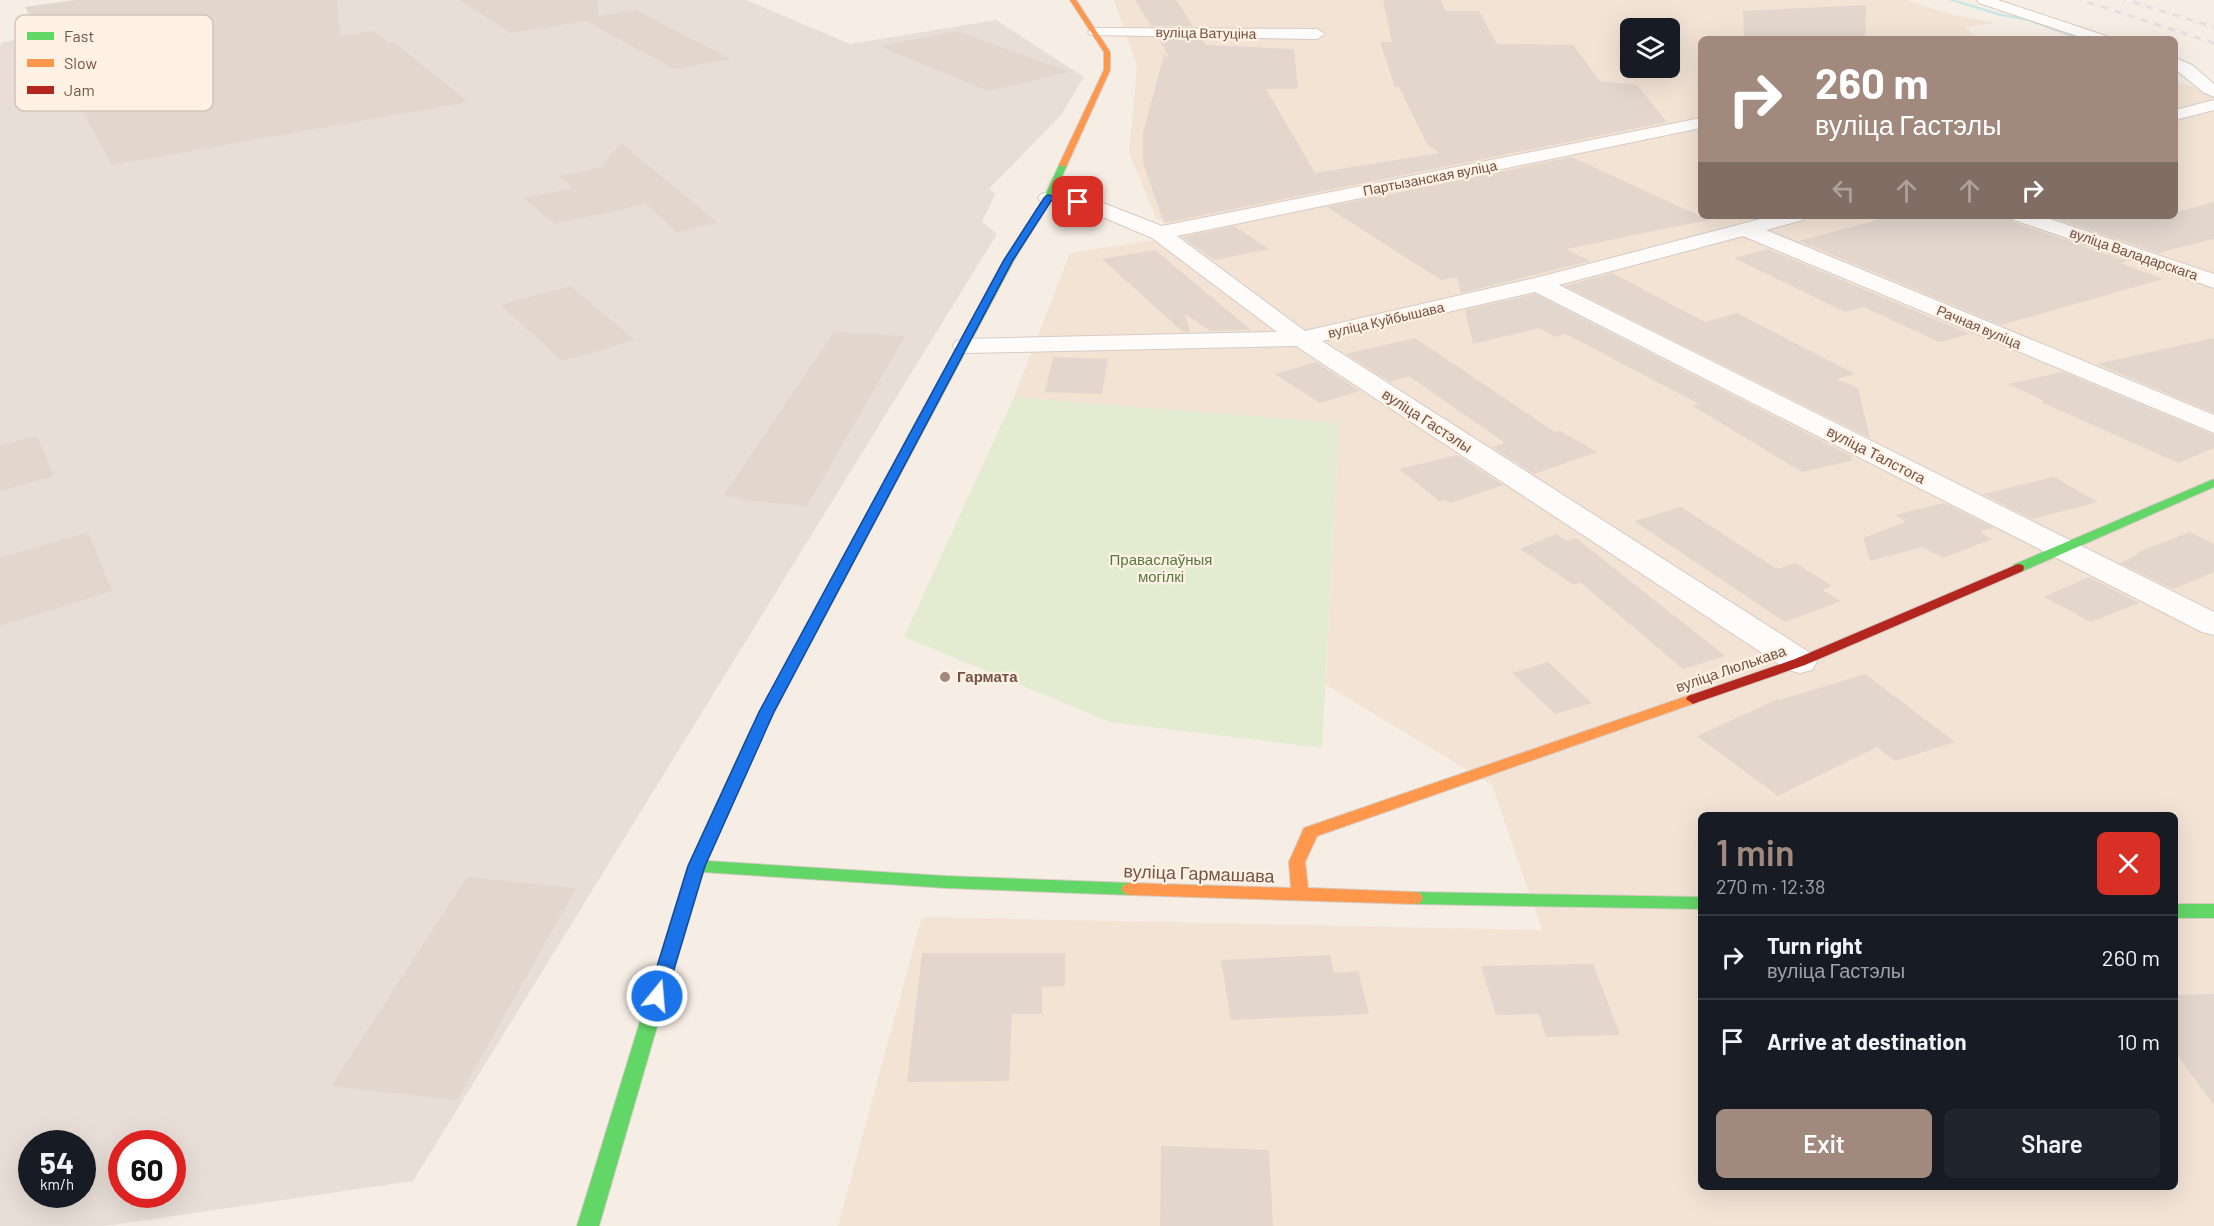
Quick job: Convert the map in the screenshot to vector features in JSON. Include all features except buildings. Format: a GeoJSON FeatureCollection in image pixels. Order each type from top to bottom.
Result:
{"type":"FeatureCollection","features":[{"type":"Feature","properties":{"kind":"main road"},"geometry":{"type":"LineString","coordinates":[[588,1226],[696,866],[766,712],[965,346],[1009,260],[1048,198],[1107,70],[1107,52],[1073,0]]}},
{"type":"Feature","properties":{"kind":"main road","name":"вуліца Люлькава"},"geometry":{"type":"LineString","coordinates":[[1300,896],[1297,862],[1310,832],[1800,662],[2214,483]]}},
{"type":"Feature","properties":{"kind":"main road","name":"вуліца Гармашава"},"geometry":{"type":"LineString","coordinates":[[696,866],[958,882],[1300,896],[1698,903]]}},
{"type":"Feature","properties":{"kind":"main road"},"geometry":{"type":"LineString","coordinates":[[2178,911],[2214,911]]}},
{"type":"Feature","properties":{"kind":"street"},"geometry":{"type":"LineString","coordinates":[[1984,0],[2092,36]]}},
{"type":"Feature","properties":{"kind":"street","name":"вуліца Ватуціна"},"geometry":{"type":"LineString","coordinates":[[1095,32],[1317,34]]}},
{"type":"Feature","properties":{"kind":"street"},"geometry":{"type":"LineString","coordinates":[[2178,64],[2187,67],[2208,88]]}},
{"type":"Feature","properties":{"kind":"street"},"geometry":{"type":"LineString","coordinates":[[2178,80],[2208,88]]}},
{"type":"Feature","properties":{"kind":"street"},"geometry":{"type":"LineString","coordinates":[[2178,114],[2214,105]]}},
{"type":"Feature","properties":{"kind":"street","name":"Партызанская вуліца"},"geometry":{"type":"LineString","coordinates":[[1160,233],[1698,124]]}},
{"type":"Feature","properties":{"kind":"street","name":"вуліца Гастэлы"},"geometry":{"type":"LineString","coordinates":[[1048,198],[1096,207],[1160,233],[1301,339],[1800,662]]}},
{"type":"Feature","properties":{"kind":"street","name":"вуліца Куйбышава"},"geometry":{"type":"LineString","coordinates":[[965,346],[1301,339],[1538,284],[1784,219]]}},
{"type":"Feature","properties":{"kind":"street","name":"вуліца Валадарскага"},"geometry":{"type":"LineString","coordinates":[[2030,219],[2214,281]]}},
{"type":"Feature","properties":{"kind":"street","name":"Рачная вуліца"},"geometry":{"type":"LineString","coordinates":[[1744,229],[2214,425]]}},
{"type":"Feature","properties":{"kind":"street"},"geometry":{"type":"LineString","coordinates":[[2174,267],[2204,257]]}},
{"type":"Feature","properties":{"kind":"street","name":"вуліца Талстога"},"geometry":{"type":"LineString","coordinates":[[1538,284],[2214,625]]}},
{"type":"Feature","properties":{"kind":"shaded area"},"geometry":{"type":"Polygon","coordinates":[[[291,0],[746,0],[850,44],[996,20],[1084,77],[1061,115],[989,189],[995,194],[982,222],[997,234],[413,1181],[105,1226],[0,1226],[0,46],[2,42],[15,40],[15,111],[213,111],[213,15],[188,15],[291,0]]]}},
{"type":"Feature","properties":{"kind":"shaded area"},"geometry":{"type":"Polygon","coordinates":[[[1114,0],[1906,0],[1950,14],[1997,23],[1965,27],[1975,36],[1698,36],[1698,219],[2178,219],[2178,83],[2214,92],[2214,1226],[838,1226],[922,917],[1542,930],[1492,785],[1326,685],[1339,424],[1014,397],[1070,253],[1186,235],[1156,218],[1129,153],[1137,66],[1114,0]]]}},
{"type":"Feature","properties":{"kind":"green space","name":"Праваслаўныя могілкі"},"geometry":{"type":"Polygon","coordinates":[[[1014,397],[1339,423],[1322,748],[1110,722],[904,637],[1014,397]]]}},
{"type":"Feature","properties":{"kind":"waterway"},"geometry":{"type":"LineString","coordinates":[[1951,0],[2002,15],[2029,20],[2074,36]]}},
{"type":"Feature","properties":{"kind":"railway"},"geometry":{"type":"LineString","coordinates":[[2081,0],[2214,43]]}},
{"type":"Feature","properties":{"kind":"railway"},"geometry":{"type":"LineString","coordinates":[[2126,0],[2214,27]]}},
{"type":"Feature","properties":{"kind":"traffic: fast"},"geometry":{"type":"LineString","coordinates":[[915,435],[1009,260],[1048,198],[1063,165]]}},
{"type":"Feature","properties":{"kind":"traffic: fast"},"geometry":{"type":"LineString","coordinates":[[2018,568],[2214,483]]}},
{"type":"Feature","properties":{"kind":"traffic: fast"},"geometry":{"type":"LineString","coordinates":[[588,1226],[696,866],[757,731]]}},
{"type":"Feature","properties":{"kind":"traffic: fast"},"geometry":{"type":"LineString","coordinates":[[696,866],[946,882],[1130,889]]}},
{"type":"Feature","properties":{"kind":"traffic: fast"},"geometry":{"type":"LineString","coordinates":[[1414,898],[1698,903]]}},
{"type":"Feature","properties":{"kind":"traffic: fast"},"geometry":{"type":"LineString","coordinates":[[2178,911],[2214,911]]}},
{"type":"Feature","properties":{"kind":"traffic: slow"},"geometry":{"type":"LineString","coordinates":[[1063,165],[1107,70],[1107,52],[1073,0]]}},
{"type":"Feature","properties":{"kind":"traffic: slow"},"geometry":{"type":"LineString","coordinates":[[757,731],[915,435]]}},
{"type":"Feature","properties":{"kind":"traffic: slow"},"geometry":{"type":"LineString","coordinates":[[1300,896],[1297,862],[1310,832],[1693,699]]}},
{"type":"Feature","properties":{"kind":"traffic: slow"},"geometry":{"type":"LineString","coordinates":[[1130,889],[1414,898]]}},
{"type":"Feature","properties":{"kind":"traffic: jam"},"geometry":{"type":"LineString","coordinates":[[1693,699],[1800,662],[2018,568]]}},
{"type":"Feature","properties":{"kind":"place","name":"Гармата"},"geometry":{"type":"Point","coordinates":[945,677]}},
{"type":"Feature","properties":{"kind":"route"},"geometry":{"type":"LineString","coordinates":[[657,996],[696,866],[766,712],[965,346],[1009,260],[1048,198],[1078,202]]}}]}
